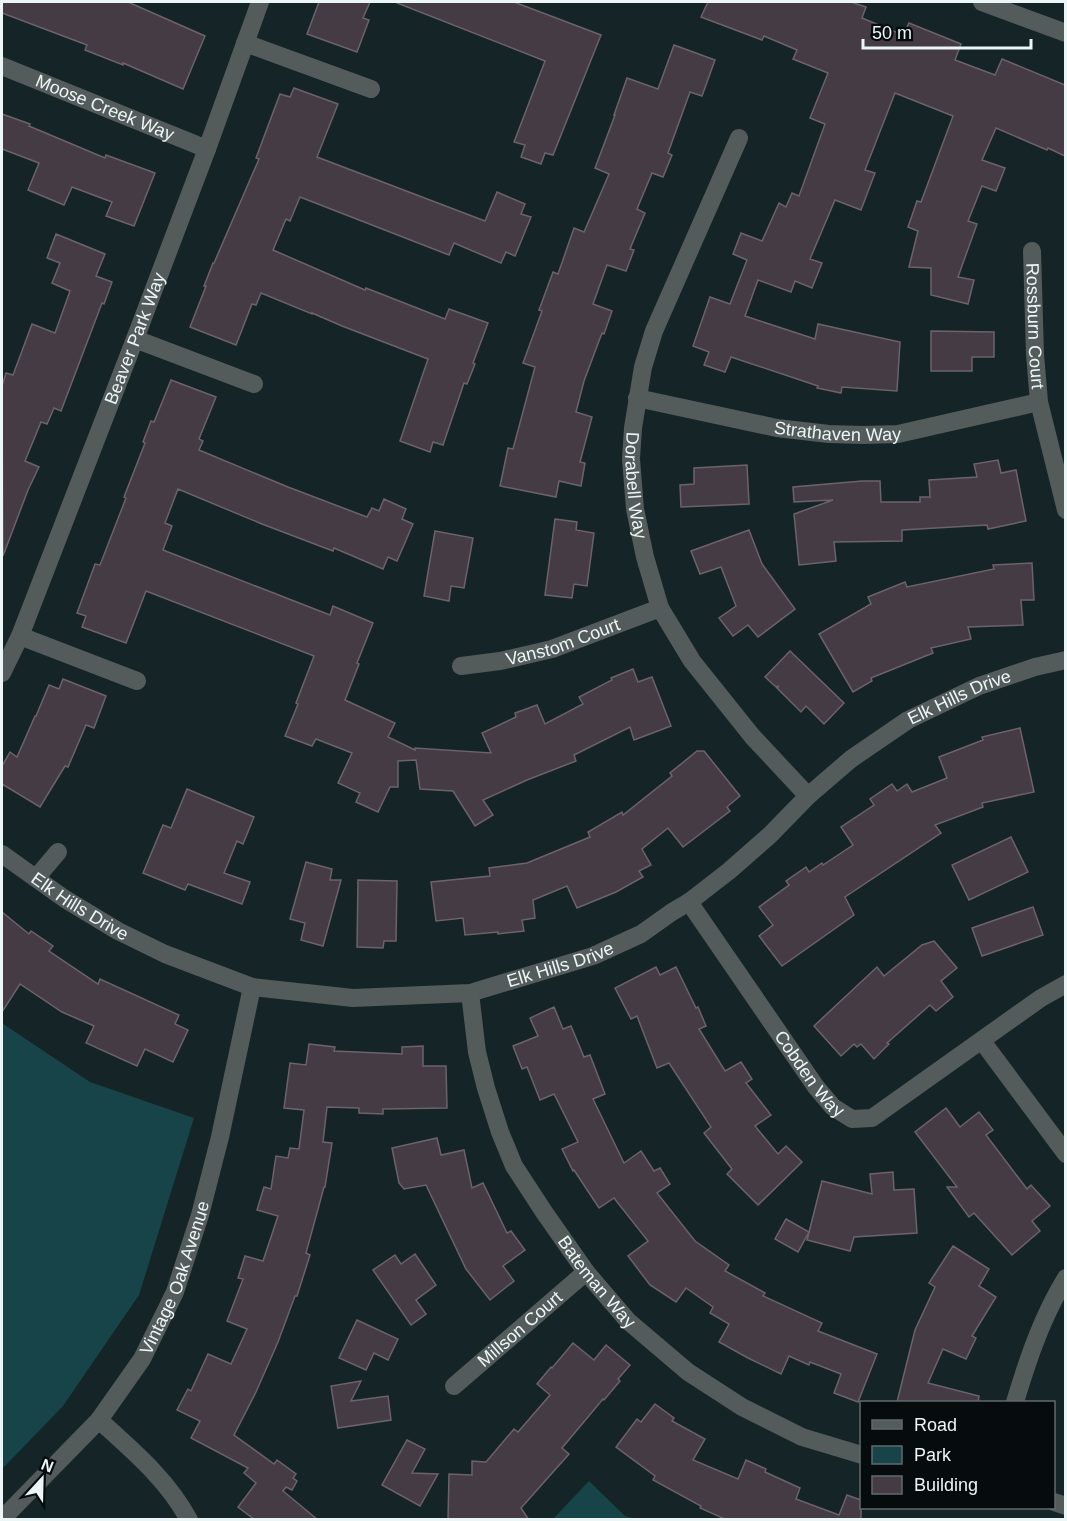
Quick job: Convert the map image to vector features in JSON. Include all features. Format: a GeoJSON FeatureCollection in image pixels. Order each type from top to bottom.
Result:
{"type":"FeatureCollection","features":[{"type":"Feature","properties":{"kind":"street","name":"Beaver Park Way"},"geometry":{"type":"LineString","coordinates":[[2,672],[20,636],[135,339],[260,2]]}},
{"type":"Feature","properties":{"kind":"street"},"geometry":{"type":"LineString","coordinates":[[982,2],[1065,33]]}},
{"type":"Feature","properties":{"kind":"street"},"geometry":{"type":"LineString","coordinates":[[245,43],[371,89]]}},
{"type":"Feature","properties":{"kind":"street","name":"Moose Creek Way"},"geometry":{"type":"LineString","coordinates":[[2,66],[207,149]]}},
{"type":"Feature","properties":{"kind":"street","name":"Dorabell Way"},"geometry":{"type":"LineString","coordinates":[[739,138],[654,331],[643,367],[633,428],[631,459],[635,509],[645,557],[660,608],[692,661],[752,736],[808,796]]}},
{"type":"Feature","properties":{"kind":"street","name":"Rossburn Court"},"geometry":{"type":"LineString","coordinates":[[1032,251],[1039,402],[1065,510]]}},
{"type":"Feature","properties":{"kind":"street"},"geometry":{"type":"LineString","coordinates":[[135,339],[254,384]]}},
{"type":"Feature","properties":{"kind":"street","name":"Strathaven Way"},"geometry":{"type":"LineString","coordinates":[[637,398],[777,428],[863,435],[898,434],[1039,402]]}},
{"type":"Feature","properties":{"kind":"street","name":"Vanstom Court"},"geometry":{"type":"LineString","coordinates":[[461,666],[500,661],[552,648],[660,608]]}},
{"type":"Feature","properties":{"kind":"street"},"geometry":{"type":"LineString","coordinates":[[20,636],[137,681]]}},
{"type":"Feature","properties":{"kind":"street","name":"Elk Hills Drive"},"geometry":{"type":"LineString","coordinates":[[2,854],[65,899],[118,931],[165,954],[252,987],[352,998],[470,993],[593,956],[641,934],[689,902],[729,871],[770,835],[808,796],[851,759],[908,720],[979,686],[1035,667],[1065,660]]}},
{"type":"Feature","properties":{"kind":"street"},"geometry":{"type":"LineString","coordinates":[[36,878],[58,852]]}},
{"type":"Feature","properties":{"kind":"street","name":"Cobden Way"},"geometry":{"type":"LineString","coordinates":[[689,902],[816,1086],[833,1107],[852,1119],[872,1118],[1041,998],[1065,984]]}},
{"type":"Feature","properties":{"kind":"street","name":"Vintage Oak Avenue"},"geometry":{"type":"LineString","coordinates":[[2,1517],[99,1420],[142,1359],[176,1292],[200,1215],[220,1137],[252,987]]}},
{"type":"Feature","properties":{"kind":"street","name":"Bateman Way"},"geometry":{"type":"LineString","coordinates":[[470,993],[477,1052],[486,1088],[514,1166],[586,1272],[628,1321],[688,1372],[742,1407],[802,1437],[860,1455]]}},
{"type":"Feature","properties":{"kind":"street"},"geometry":{"type":"LineString","coordinates":[[982,1041],[1065,1154]]}},
{"type":"Feature","properties":{"kind":"street","name":"Millson Court"},"geometry":{"type":"LineString","coordinates":[[454,1386],[586,1272]]}},
{"type":"Feature","properties":{"kind":"street"},"geometry":{"type":"LineString","coordinates":[[1015,1401],[1029,1355],[1053,1298],[1065,1278]]}},
{"type":"Feature","properties":{"kind":"street"},"geometry":{"type":"LineString","coordinates":[[99,1420],[152,1470],[182,1506],[189,1520]]}},
{"type":"Feature","properties":{"kind":"green space"},"geometry":{"type":"Polygon","coordinates":[[[2,1023],[90,1082],[194,1118],[139,1295],[63,1406],[4,1467],[2,1466],[2,1023]]]}},
{"type":"Feature","properties":{"kind":"green space"},"geometry":{"type":"Polygon","coordinates":[[[589,1481],[625,1516],[636,1519],[553,1519],[589,1481]]]}},
{"type":"Feature","properties":{"kind":"building"},"geometry":{"type":"Polygon","coordinates":[[[2,2],[128,2],[205,36],[183,89],[123,63],[123,65],[85,50],[87,45],[2,13],[2,2]]]}},
{"type":"Feature","properties":{"kind":"building"},"geometry":{"type":"Polygon","coordinates":[[[319,2],[370,2],[363,18],[369,20],[357,52],[307,34],[319,2]]]}},
{"type":"Feature","properties":{"kind":"building"},"geometry":{"type":"Polygon","coordinates":[[[397,2],[514,2],[601,35],[553,155],[545,153],[541,164],[521,157],[525,145],[514,142],[545,61],[397,2]]]}},
{"type":"Feature","properties":{"kind":"building"},"geometry":{"type":"Polygon","coordinates":[[[708,2],[851,2],[866,7],[862,18],[903,35],[909,23],[961,44],[955,60],[995,75],[1002,59],[1065,85],[1065,156],[996,128],[982,160],[1005,168],[996,191],[982,186],[968,221],[977,224],[958,277],[974,280],[968,304],[931,295],[931,268],[909,267],[918,231],[908,227],[917,201],[921,202],[953,116],[895,93],[865,170],[875,173],[861,210],[835,200],[810,259],[822,263],[812,288],[795,281],[791,292],[758,280],[745,316],[815,339],[818,324],[900,342],[897,391],[842,387],[841,393],[817,388],[818,386],[731,357],[725,372],[704,365],[709,352],[693,346],[710,297],[730,304],[747,260],[733,254],[741,233],[762,241],[779,203],[786,207],[792,193],[799,196],[825,124],[810,118],[828,73],[793,59],[797,50],[764,36],[762,40],[701,17],[708,2]]]}},
{"type":"Feature","properties":{"kind":"building"},"geometry":{"type":"Polygon","coordinates":[[[674,45],[715,60],[702,96],[690,92],[668,153],[672,155],[663,177],[652,173],[637,209],[645,213],[630,249],[634,250],[626,271],[607,265],[593,304],[612,311],[584,381],[576,412],[592,417],[580,462],[585,463],[581,486],[559,481],[556,497],[500,486],[508,448],[513,449],[535,367],[523,363],[542,311],[539,310],[553,272],[558,274],[574,228],[584,232],[609,174],[595,168],[627,78],[658,89],[674,45]]]}},
{"type":"Feature","properties":{"kind":"building"},"geometry":{"type":"Polygon","coordinates":[[[294,88],[338,104],[317,157],[485,221],[497,192],[525,204],[521,214],[531,217],[515,256],[506,252],[501,263],[454,243],[449,255],[300,197],[290,221],[286,219],[273,250],[365,290],[366,288],[445,319],[449,309],[488,323],[473,363],[475,364],[467,384],[464,383],[443,445],[433,442],[430,452],[400,441],[428,359],[261,293],[256,305],[252,304],[236,345],[190,327],[213,263],[259,159],[256,158],[280,94],[290,97],[294,88]]]}},
{"type":"Feature","properties":{"kind":"building"},"geometry":{"type":"Polygon","coordinates":[[[2,114],[30,124],[29,126],[105,158],[106,155],[155,173],[134,226],[106,216],[112,202],[72,187],[64,205],[28,190],[39,163],[2,149],[2,114]]]}},
{"type":"Feature","properties":{"kind":"building"},"geometry":{"type":"Polygon","coordinates":[[[56,234],[105,254],[96,276],[112,282],[61,411],[54,408],[47,424],[41,422],[25,461],[39,467],[3,556],[2,386],[6,373],[13,375],[32,324],[55,333],[70,291],[52,283],[60,263],[47,258],[56,234]]]}},
{"type":"Feature","properties":{"kind":"building"},"geometry":{"type":"Polygon","coordinates":[[[931,331],[994,332],[994,357],[972,357],[972,371],[931,371],[931,331]]]}},
{"type":"Feature","properties":{"kind":"building"},"geometry":{"type":"Polygon","coordinates":[[[171,380],[216,397],[199,439],[203,441],[199,450],[367,517],[372,508],[379,511],[384,499],[406,509],[402,519],[413,524],[397,561],[388,557],[383,569],[334,548],[333,551],[262,524],[178,489],[165,523],[172,526],[163,550],[330,615],[333,606],[373,623],[345,700],[395,723],[388,737],[415,750],[415,748],[491,753],[482,733],[516,717],[515,713],[537,705],[545,724],[583,704],[579,697],[612,680],[611,678],[633,669],[638,682],[652,677],[671,726],[634,740],[630,727],[574,755],[576,761],[483,800],[493,815],[475,826],[453,791],[420,789],[416,760],[398,761],[398,787],[390,787],[378,812],[356,802],[360,793],[338,783],[352,753],[316,739],[312,746],[285,736],[314,656],[146,591],[126,643],[82,627],[86,616],[77,613],[95,564],[100,565],[126,498],[124,497],[151,421],[154,422],[171,380]]]}},
{"type":"Feature","properties":{"kind":"building"},"geometry":{"type":"Polygon","coordinates":[[[998,460],[1001,473],[1016,470],[1026,521],[988,529],[987,525],[902,530],[902,541],[834,542],[836,561],[799,565],[794,514],[833,500],[794,502],[793,487],[880,481],[881,502],[920,502],[920,497],[930,497],[929,480],[977,477],[974,464],[998,460]]]}},
{"type":"Feature","properties":{"kind":"building"},"geometry":{"type":"Polygon","coordinates":[[[747,465],[749,504],[681,507],[680,485],[694,484],[694,468],[747,465]]]}},
{"type":"Feature","properties":{"kind":"building"},"geometry":{"type":"Polygon","coordinates":[[[555,519],[577,522],[576,530],[594,533],[587,586],[574,584],[572,598],[545,595],[555,519]]]}},
{"type":"Feature","properties":{"kind":"building"},"geometry":{"type":"Polygon","coordinates":[[[749,530],[762,564],[795,609],[758,637],[748,625],[733,636],[719,618],[736,606],[721,567],[700,574],[691,551],[749,530]]]}},
{"type":"Feature","properties":{"kind":"building"},"geometry":{"type":"Polygon","coordinates":[[[435,531],[473,538],[464,588],[451,586],[449,601],[424,596],[435,531]]]}},
{"type":"Feature","properties":{"kind":"building"},"geometry":{"type":"Polygon","coordinates":[[[1032,563],[1034,600],[1021,600],[1023,625],[968,627],[971,639],[931,648],[933,653],[871,678],[872,681],[853,692],[819,634],[871,604],[868,597],[905,582],[907,587],[994,569],[993,565],[1032,563]]]}},
{"type":"Feature","properties":{"kind":"building"},"geometry":{"type":"Polygon","coordinates":[[[790,651],[844,703],[824,724],[806,706],[801,712],[777,688],[779,686],[776,687],[765,677],[790,651]]]}},
{"type":"Feature","properties":{"kind":"building"},"geometry":{"type":"Polygon","coordinates":[[[63,679],[106,696],[94,728],[86,725],[68,767],[65,766],[40,807],[2,784],[2,766],[10,752],[17,757],[49,685],[59,689],[63,679]]]}},
{"type":"Feature","properties":{"kind":"building"},"geometry":{"type":"Polygon","coordinates":[[[1020,728],[1034,792],[982,803],[983,807],[935,825],[941,833],[845,897],[854,915],[782,966],[759,936],[773,925],[759,907],[789,885],[786,881],[806,867],[809,872],[853,845],[841,827],[874,805],[870,799],[892,784],[897,791],[907,784],[912,792],[947,778],[939,757],[983,740],[982,737],[1020,728]]]}},
{"type":"Feature","properties":{"kind":"building"},"geometry":{"type":"Polygon","coordinates":[[[697,751],[704,751],[740,796],[727,807],[730,811],[683,847],[668,828],[642,849],[651,865],[639,871],[643,877],[616,892],[577,908],[567,886],[533,900],[535,918],[522,920],[524,931],[465,935],[463,918],[436,921],[431,882],[490,876],[489,868],[527,863],[590,837],[588,832],[622,812],[623,815],[672,776],[670,773],[697,751]]]}},
{"type":"Feature","properties":{"kind":"building"},"geometry":{"type":"Polygon","coordinates":[[[187,789],[254,817],[243,844],[237,841],[224,873],[250,882],[242,904],[188,884],[185,890],[143,873],[163,825],[171,828],[187,789]]]}},
{"type":"Feature","properties":{"kind":"building"},"geometry":{"type":"Polygon","coordinates":[[[1011,837],[1028,872],[969,900],[952,865],[1011,837]]]}},
{"type":"Feature","properties":{"kind":"building"},"geometry":{"type":"Polygon","coordinates":[[[306,862],[332,869],[330,880],[341,880],[323,946],[301,940],[305,923],[290,919],[306,862]]]}},
{"type":"Feature","properties":{"kind":"building"},"geometry":{"type":"Polygon","coordinates":[[[358,880],[397,881],[396,941],[384,941],[383,948],[357,947],[358,880]]]}},
{"type":"Feature","properties":{"kind":"building"},"geometry":{"type":"Polygon","coordinates":[[[1033,907],[1043,935],[982,956],[972,928],[1033,907]]]}},
{"type":"Feature","properties":{"kind":"building"},"geometry":{"type":"Polygon","coordinates":[[[2,912],[29,934],[31,931],[53,946],[49,951],[98,984],[100,979],[179,1015],[175,1024],[188,1030],[173,1062],[145,1049],[137,1066],[86,1043],[94,1026],[62,1012],[20,984],[2,1012],[2,912]]]}},
{"type":"Feature","properties":{"kind":"building"},"geometry":{"type":"Polygon","coordinates":[[[934,941],[957,968],[941,981],[953,997],[936,1011],[930,1005],[887,1043],[889,1044],[874,1059],[861,1044],[857,1047],[854,1044],[841,1056],[814,1026],[877,967],[884,976],[922,945],[934,941]]]}},
{"type":"Feature","properties":{"kind":"building"},"geometry":{"type":"Polygon","coordinates":[[[656,967],[660,975],[676,967],[706,1026],[699,1029],[725,1071],[741,1062],[752,1079],[746,1083],[771,1115],[755,1126],[778,1154],[786,1146],[802,1162],[758,1205],[727,1174],[732,1169],[704,1133],[711,1127],[669,1063],[657,1068],[637,1016],[631,1019],[615,988],[656,967]]]}},
{"type":"Feature","properties":{"kind":"building"},"geometry":{"type":"Polygon","coordinates":[[[554,1007],[563,1029],[571,1026],[584,1057],[590,1055],[605,1094],[593,1099],[624,1163],[641,1151],[654,1171],[660,1168],[670,1184],[657,1193],[695,1241],[729,1265],[725,1271],[765,1293],[763,1296],[822,1323],[818,1331],[877,1354],[858,1402],[834,1393],[841,1374],[810,1362],[809,1365],[789,1356],[781,1374],[719,1342],[729,1324],[710,1313],[713,1307],[686,1288],[676,1302],[650,1285],[628,1256],[648,1241],[614,1198],[599,1208],[573,1171],[562,1149],[578,1142],[554,1094],[540,1100],[527,1067],[522,1069],[513,1046],[538,1036],[530,1018],[554,1007]]]}},
{"type":"Feature","properties":{"kind":"building"},"geometry":{"type":"Polygon","coordinates":[[[309,1044],[335,1047],[334,1051],[402,1054],[402,1047],[423,1046],[423,1066],[446,1066],[447,1108],[383,1109],[383,1114],[359,1113],[359,1108],[327,1107],[323,1142],[332,1143],[325,1187],[306,1253],[310,1255],[297,1296],[295,1296],[278,1342],[234,1435],[274,1464],[277,1460],[296,1474],[293,1478],[297,1481],[292,1490],[286,1487],[283,1491],[318,1520],[255,1520],[238,1507],[256,1483],[244,1473],[248,1468],[191,1438],[200,1421],[177,1410],[188,1389],[191,1391],[208,1354],[231,1364],[247,1329],[227,1321],[243,1279],[238,1278],[245,1256],[263,1261],[278,1216],[257,1210],[264,1187],[271,1189],[276,1156],[288,1158],[290,1148],[299,1149],[304,1110],[284,1108],[290,1063],[306,1065],[309,1044]]]}},
{"type":"Feature","properties":{"kind":"building"},"geometry":{"type":"Polygon","coordinates":[[[946,1108],[960,1127],[979,1112],[993,1130],[986,1135],[1027,1189],[1031,1185],[1050,1206],[1032,1221],[1040,1231],[1012,1255],[974,1213],[969,1217],[947,1187],[957,1187],[915,1132],[946,1108]]]}},
{"type":"Feature","properties":{"kind":"building"},"geometry":{"type":"Polygon","coordinates":[[[437,1138],[441,1155],[464,1150],[472,1188],[483,1183],[507,1233],[511,1231],[525,1250],[503,1266],[514,1281],[490,1300],[466,1269],[426,1185],[404,1189],[399,1183],[392,1148],[437,1138]]]}},
{"type":"Feature","properties":{"kind":"building"},"geometry":{"type":"Polygon","coordinates":[[[893,1172],[894,1190],[914,1189],[917,1233],[854,1237],[850,1251],[807,1240],[822,1181],[872,1194],[870,1174],[893,1172]]]}},
{"type":"Feature","properties":{"kind":"building"},"geometry":{"type":"Polygon","coordinates":[[[786,1219],[809,1232],[798,1252],[775,1239],[786,1219]]]}},
{"type":"Feature","properties":{"kind":"building"},"geometry":{"type":"Polygon","coordinates":[[[953,1246],[989,1269],[979,1286],[996,1297],[972,1336],[976,1338],[966,1359],[943,1349],[928,1383],[979,1396],[978,1401],[897,1401],[915,1330],[935,1287],[929,1283],[953,1246]]]}},
{"type":"Feature","properties":{"kind":"building"},"geometry":{"type":"Polygon","coordinates":[[[415,1254],[436,1285],[416,1300],[426,1314],[411,1325],[373,1270],[395,1255],[401,1264],[415,1254]]]}},
{"type":"Feature","properties":{"kind":"building"},"geometry":{"type":"Polygon","coordinates":[[[357,1320],[398,1339],[388,1360],[374,1353],[366,1370],[339,1358],[357,1320]]]}},
{"type":"Feature","properties":{"kind":"building"},"geometry":{"type":"Polygon","coordinates":[[[573,1343],[594,1360],[606,1345],[630,1365],[618,1379],[620,1381],[562,1448],[569,1454],[521,1508],[529,1520],[448,1520],[449,1474],[472,1475],[472,1461],[486,1462],[514,1429],[518,1432],[550,1395],[537,1384],[573,1343]]]}},
{"type":"Feature","properties":{"kind":"building"},"geometry":{"type":"Polygon","coordinates":[[[361,1381],[351,1401],[388,1396],[391,1420],[338,1429],[331,1386],[361,1381]]]}},
{"type":"Feature","properties":{"kind":"building"},"geometry":{"type":"Polygon","coordinates":[[[655,1404],[674,1418],[672,1421],[705,1439],[693,1460],[738,1479],[746,1460],[766,1469],[765,1472],[800,1488],[796,1499],[839,1515],[847,1495],[860,1500],[861,1520],[727,1520],[700,1508],[701,1506],[653,1480],[655,1476],[616,1447],[637,1419],[641,1422],[655,1404]]]}},
{"type":"Feature","properties":{"kind":"building"},"geometry":{"type":"Polygon","coordinates":[[[407,1440],[425,1449],[412,1473],[438,1474],[420,1506],[382,1485],[407,1440]]]}}]}
